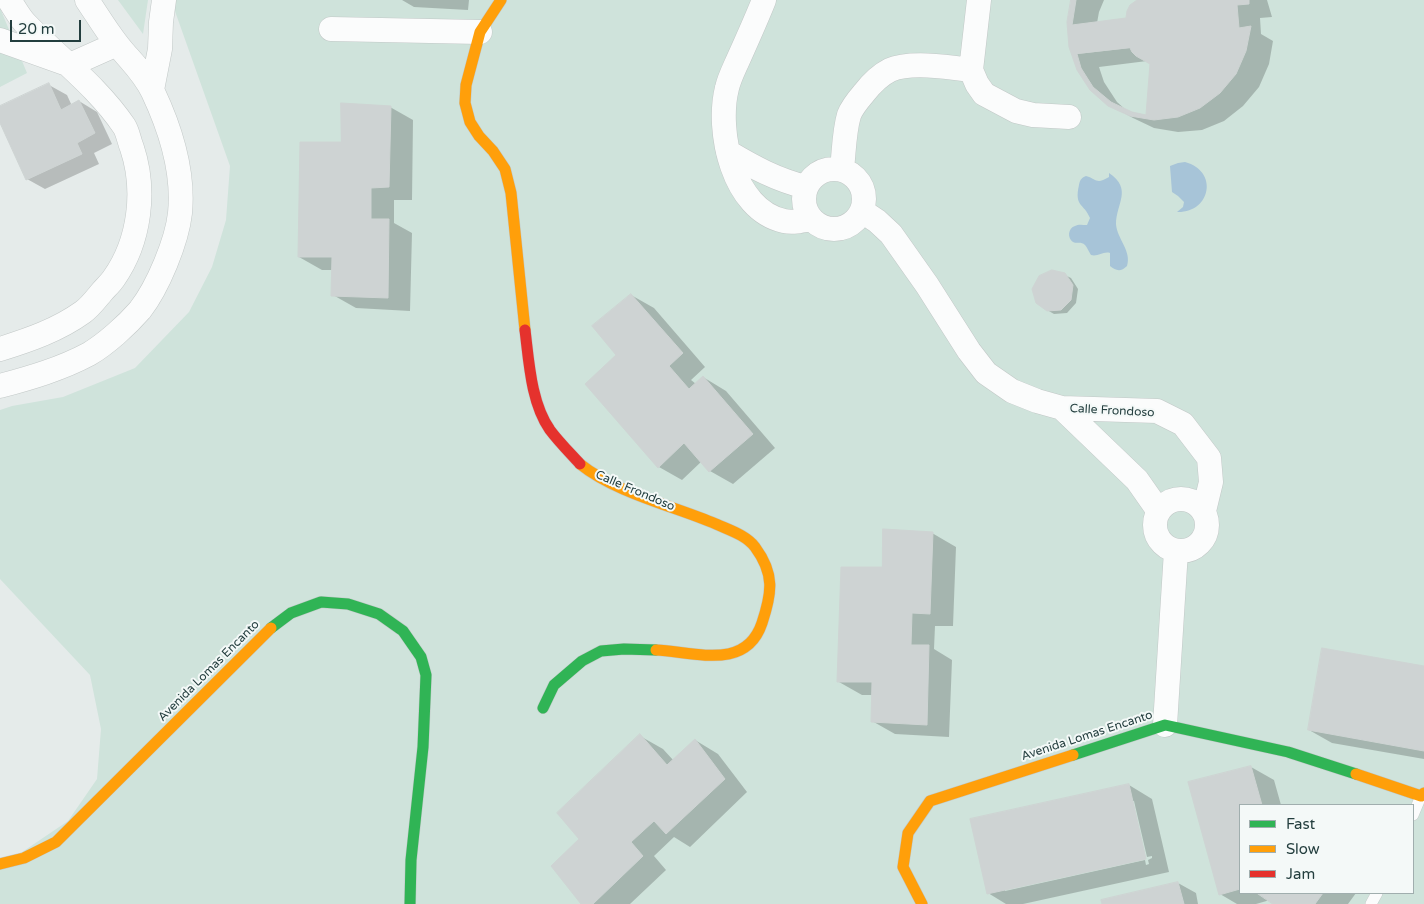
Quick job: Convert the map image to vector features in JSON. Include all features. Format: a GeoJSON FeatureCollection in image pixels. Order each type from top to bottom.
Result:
{"type":"FeatureCollection","features":[{"type":"Feature","properties":{"kind":"street"},"geometry":{"type":"LineString","coordinates":[[0,350],[55,329],[84,311],[114,278],[126,256],[135,232],[139,209],[140,182],[136,160],[125,128],[101,97],[23,21],[9,0]]}},
{"type":"Feature","properties":{"kind":"street"},"geometry":{"type":"LineString","coordinates":[[0,386],[37,376],[67,364],[90,353],[117,333],[141,309],[159,278],[172,249],[180,213],[180,186],[175,153],[169,131],[152,90],[139,68],[117,44],[87,0]]}},
{"type":"Feature","properties":{"kind":"street"},"geometry":{"type":"LineString","coordinates":[[152,90],[160,49],[164,0]]}},
{"type":"Feature","properties":{"kind":"street","name":"Calle Frondoso"},"geometry":{"type":"LineString","coordinates":[[501,0],[480,32],[466,85],[465,103],[470,122],[505,169],[511,193],[529,366],[539,411],[550,430],[562,445],[581,465],[596,476],[639,495],[697,516],[740,536],[754,546],[764,563],[770,580],[770,598],[760,630],[751,644],[740,651],[718,656],[675,651],[624,649],[601,651],[582,661],[554,685],[543,708]]}},
{"type":"Feature","properties":{"kind":"street"},"geometry":{"type":"LineString","coordinates":[[764,0],[727,87],[723,110],[728,152],[738,179],[750,199],[760,210],[784,221],[797,222],[810,219]]}},
{"type":"Feature","properties":{"kind":"street"},"geometry":{"type":"LineString","coordinates":[[979,0],[971,70],[984,94],[1016,111],[1033,115],[1069,117]]}},
{"type":"Feature","properties":{"kind":"street"},"geometry":{"type":"LineString","coordinates":[[331,29],[480,32]]}},
{"type":"Feature","properties":{"kind":"street"},"geometry":{"type":"LineString","coordinates":[[0,40],[70,65],[117,44]]}},
{"type":"Feature","properties":{"kind":"street"},"geometry":{"type":"LineString","coordinates":[[842,169],[846,130],[850,114],[856,102],[878,78],[891,69],[908,66],[944,66],[971,70]]}},
{"type":"Feature","properties":{"kind":"street"},"geometry":{"type":"LineString","coordinates":[[728,152],[770,176],[806,187]]}},
{"type":"Feature","properties":{"kind":"street"},"geometry":{"type":"LineString","coordinates":[[827,169],[842,169],[854,176],[862,188],[864,203],[862,211],[847,226],[833,229],[820,226],[810,219],[804,202],[806,187],[814,175],[827,169]]}},
{"type":"Feature","properties":{"kind":"street","name":"Calle Frondoso"},"geometry":{"type":"LineString","coordinates":[[862,211],[891,234],[927,285],[969,351],[986,373],[1012,391],[1062,408],[1157,411],[1183,424],[1209,458],[1212,482],[1204,511]]}},
{"type":"Feature","properties":{"kind":"street","name":"Calle Frondoso"},"geometry":{"type":"LineString","coordinates":[[1062,408],[1137,480],[1158,510]]}},
{"type":"Feature","properties":{"kind":"street"},"geometry":{"type":"LineString","coordinates":[[1181,498],[1194,502],[1204,511],[1208,526],[1203,540],[1191,550],[1176,551],[1164,546],[1156,535],[1154,522],[1158,510],[1168,501],[1181,498]]}},
{"type":"Feature","properties":{"kind":"street"},"geometry":{"type":"LineString","coordinates":[[1165,725],[1176,551]]}},
{"type":"Feature","properties":{"kind":"street","name":"Avenida Lomas Encanto"},"geometry":{"type":"LineString","coordinates":[[0,864],[24,858],[56,842],[266,632],[291,613],[321,602],[348,604],[379,614],[403,630],[421,657],[426,675],[423,746],[411,860],[410,904]]}},
{"type":"Feature","properties":{"kind":"street","name":"Avenida Lomas Encanto"},"geometry":{"type":"LineString","coordinates":[[922,904],[904,867],[908,833],[930,801],[1165,725],[1288,752],[1423,795]]}},
{"type":"Feature","properties":{"kind":"lane","name":"Avenida Lomas Encanto"},"geometry":{"type":"LineString","coordinates":[[1414,813],[1423,795]]}},
{"type":"Feature","properties":{"kind":"green space"},"geometry":{"type":"Polygon","coordinates":[[[118,0],[148,0],[143,34],[118,0]]]}},
{"type":"Feature","properties":{"kind":"green space"},"geometry":{"type":"Polygon","coordinates":[[[171,0],[1424,0],[1424,904],[0,904],[0,867],[68,821],[97,779],[101,729],[90,675],[0,579],[0,410],[63,397],[135,368],[189,312],[212,267],[226,220],[230,166],[171,0]]]}},
{"type":"Feature","properties":{"kind":"green space"},"geometry":{"type":"Polygon","coordinates":[[[0,8],[27,73],[0,87],[0,8]]]}},
{"type":"Feature","properties":{"kind":"water"},"geometry":{"type":"Polygon","coordinates":[[[1185,162],[1196,167],[1203,174],[1206,182],[1206,191],[1203,199],[1197,206],[1188,211],[1177,212],[1183,207],[1184,202],[1172,192],[1170,166],[1185,162]]]}},
{"type":"Feature","properties":{"kind":"water"},"geometry":{"type":"Polygon","coordinates":[[[1109,173],[1116,179],[1122,191],[1116,224],[1128,255],[1128,261],[1127,266],[1121,270],[1116,270],[1110,266],[1110,253],[1091,255],[1085,245],[1073,242],[1069,236],[1073,227],[1087,225],[1090,218],[1080,204],[1078,197],[1081,179],[1086,176],[1101,181],[1109,177],[1109,173]]]}},
{"type":"Feature","properties":{"kind":"building"},"geometry":{"type":"Polygon","coordinates":[[[1071,0],[1076,0],[1072,25],[1126,18],[1130,5],[1137,0],[1249,0],[1249,4],[1237,5],[1239,28],[1251,26],[1246,51],[1236,74],[1220,93],[1200,108],[1178,117],[1154,120],[1130,116],[1108,106],[1090,90],[1077,70],[1069,47],[1067,22],[1071,0]],[[1130,48],[1077,54],[1081,68],[1093,87],[1111,102],[1132,112],[1146,115],[1150,64],[1132,52],[1130,48]]]}},
{"type":"Feature","properties":{"kind":"building"},"geometry":{"type":"Polygon","coordinates":[[[49,83],[61,110],[79,100],[95,133],[77,143],[82,154],[26,180],[0,123],[0,106],[49,83]]]}},
{"type":"Feature","properties":{"kind":"building"},"geometry":{"type":"Polygon","coordinates":[[[341,103],[391,106],[389,187],[371,188],[371,219],[389,219],[388,298],[331,296],[332,257],[298,257],[300,142],[341,142],[341,103]]]}},
{"type":"Feature","properties":{"kind":"building"},"geometry":{"type":"Polygon","coordinates":[[[1052,270],[1065,273],[1073,285],[1071,300],[1061,310],[1047,311],[1036,303],[1032,289],[1039,276],[1052,270]]]}},
{"type":"Feature","properties":{"kind":"building"},"geometry":{"type":"Polygon","coordinates":[[[631,294],[683,353],[669,366],[689,389],[703,376],[753,434],[709,472],[684,443],[658,468],[585,384],[616,355],[592,326],[631,294]]]}},
{"type":"Feature","properties":{"kind":"building"},"geometry":{"type":"Polygon","coordinates":[[[883,529],[933,532],[930,614],[912,613],[911,645],[929,645],[927,725],[871,722],[872,682],[837,682],[841,567],[882,567],[883,529]]]}},
{"type":"Feature","properties":{"kind":"building"},"geometry":{"type":"Polygon","coordinates":[[[1322,648],[1424,666],[1424,751],[1308,730],[1322,648]]]}},
{"type":"Feature","properties":{"kind":"building"},"geometry":{"type":"Polygon","coordinates":[[[640,734],[667,765],[695,739],[725,779],[666,834],[654,821],[631,842],[643,856],[593,904],[581,904],[551,866],[579,839],[557,813],[640,734]]]}},
{"type":"Feature","properties":{"kind":"building"},"geometry":{"type":"Polygon","coordinates":[[[1251,766],[1262,804],[1239,804],[1239,889],[1219,895],[1188,782],[1251,766]]]}},
{"type":"Feature","properties":{"kind":"building"},"geometry":{"type":"Polygon","coordinates":[[[1129,784],[1146,859],[987,894],[970,819],[1129,784]]]}},
{"type":"Feature","properties":{"kind":"building"},"geometry":{"type":"Polygon","coordinates":[[[1178,882],[1184,904],[1102,904],[1101,900],[1178,882]]]}},
{"type":"Feature","properties":{"kind":"building"},"geometry":{"type":"Polygon","coordinates":[[[1258,894],[1322,894],[1315,904],[1273,904],[1258,894]]]}},
{"type":"Feature","properties":{"kind":"traffic: fast"},"geometry":{"type":"LineString","coordinates":[[271,628],[291,613],[321,602],[348,604],[379,614],[403,631],[421,657],[426,675],[423,747],[411,860],[410,904]]}},
{"type":"Feature","properties":{"kind":"traffic: fast"},"geometry":{"type":"LineString","coordinates":[[543,708],[554,685],[582,661],[601,651],[624,649],[656,650]]}},
{"type":"Feature","properties":{"kind":"traffic: fast"},"geometry":{"type":"LineString","coordinates":[[1073,755],[1165,725],[1288,752],[1356,774]]}},
{"type":"Feature","properties":{"kind":"traffic: slow"},"geometry":{"type":"LineString","coordinates":[[501,0],[480,32],[466,85],[465,103],[470,122],[505,169],[511,193],[525,330]]}},
{"type":"Feature","properties":{"kind":"traffic: slow"},"geometry":{"type":"LineString","coordinates":[[580,464],[594,474],[628,491],[700,517],[742,536],[755,547],[766,566],[770,584],[768,602],[762,623],[754,638],[744,648],[732,653],[718,655],[656,650]]}},
{"type":"Feature","properties":{"kind":"traffic: slow"},"geometry":{"type":"LineString","coordinates":[[0,864],[24,858],[56,842],[271,628]]}},
{"type":"Feature","properties":{"kind":"traffic: slow"},"geometry":{"type":"LineString","coordinates":[[922,904],[903,867],[908,833],[930,801],[1073,755]]}},
{"type":"Feature","properties":{"kind":"traffic: slow"},"geometry":{"type":"LineString","coordinates":[[1356,774],[1421,796],[1424,793]]}},
{"type":"Feature","properties":{"kind":"traffic: jam"},"geometry":{"type":"LineString","coordinates":[[525,330],[532,382],[539,407],[550,430],[580,464]]}}]}
